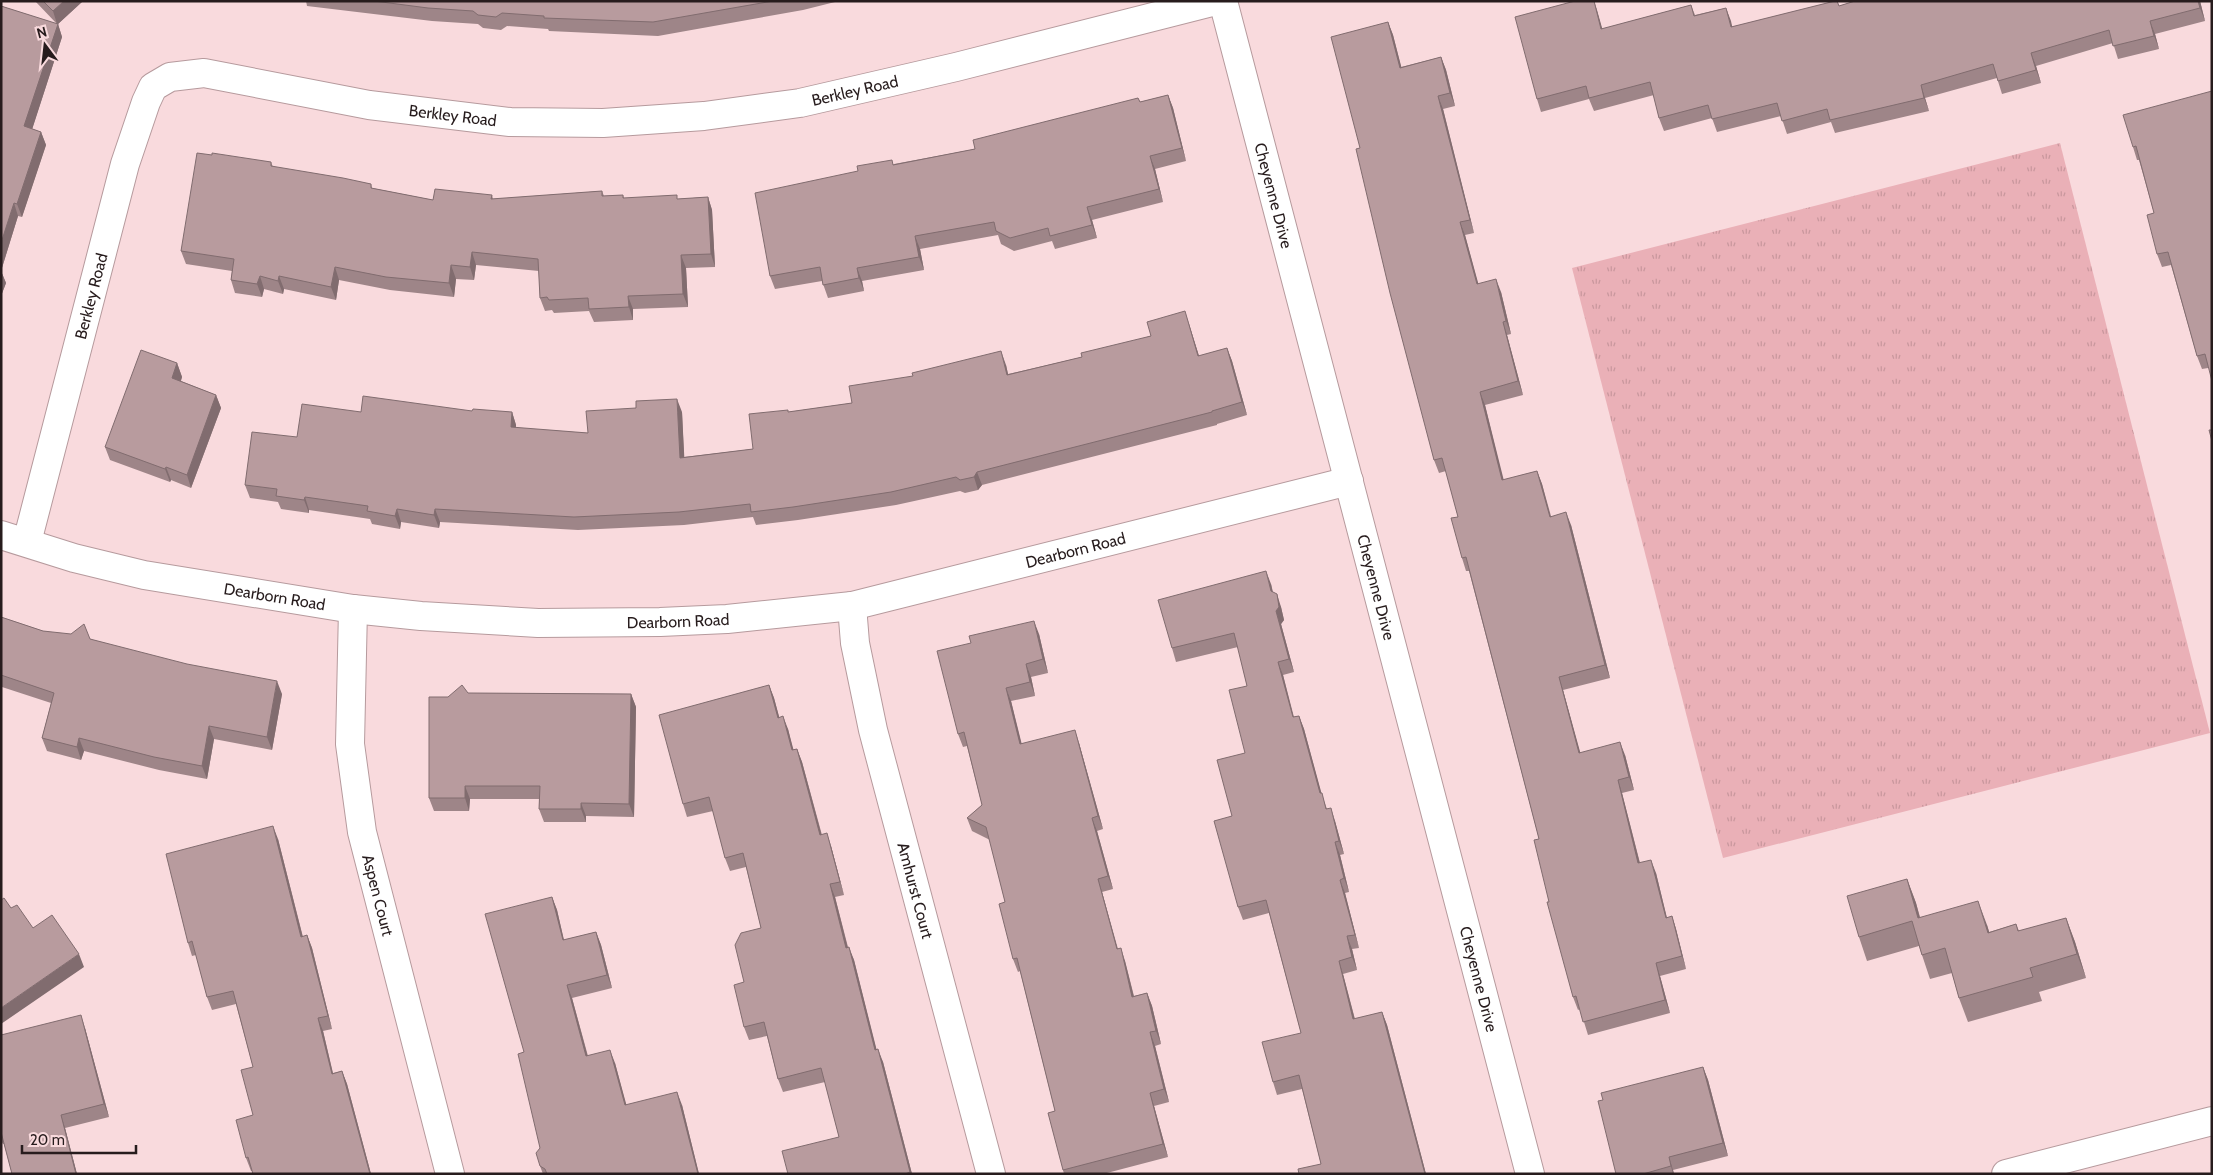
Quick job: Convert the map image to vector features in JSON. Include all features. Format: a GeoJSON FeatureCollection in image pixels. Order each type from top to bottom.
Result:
{"type":"FeatureCollection","features":[{"type":"Feature","properties":{"kind":"street","name":"Berkley Road"},"geometry":{"type":"LineString","coordinates":[[27,542],[125,164],[153,86],[170,77],[204,73],[369,105],[510,122],[604,123],[704,116],[800,103],[956,67],[1216,1]]}},
{"type":"Feature","properties":{"kind":"street","name":"Cheyenne Drive"},"geometry":{"type":"LineString","coordinates":[[1223,1],[1530,1174]]}},
{"type":"Feature","properties":{"kind":"street","name":"Dearborn Road"},"geometry":{"type":"LineString","coordinates":[[1,535],[74,558],[144,575],[353,609],[421,616],[538,623],[660,622],[727,619],[852,606],[1349,481]]}},
{"type":"Feature","properties":{"kind":"street","name":"Amhurst Court"},"geometry":{"type":"LineString","coordinates":[[852,606],[855,643],[874,730],[990,1174]]}},
{"type":"Feature","properties":{"kind":"street","name":"Aspen Court"},"geometry":{"type":"LineString","coordinates":[[353,609],[350,744],[362,832],[450,1174]]}},
{"type":"Feature","properties":{"kind":"street"},"geometry":{"type":"LineString","coordinates":[[2006,1174],[2212,1121]]}},
{"type":"Feature","properties":{"kind":"green space"},"geometry":{"type":"Polygon","coordinates":[[[2060,143],[2210,733],[1723,858],[1572,268],[2060,143]]]}},
{"type":"Feature","properties":{"kind":"building"},"geometry":{"type":"Polygon","coordinates":[[[43,1],[64,1],[53,11],[43,1]]]}},
{"type":"Feature","properties":{"kind":"building"},"geometry":{"type":"Polygon","coordinates":[[[374,1],[773,1],[653,22],[544,18],[544,16],[502,13],[496,17],[478,15],[473,11],[428,8],[374,1]]]}},
{"type":"Feature","properties":{"kind":"building"},"geometry":{"type":"Polygon","coordinates":[[[1575,1],[1594,1],[1601,29],[1691,5],[1694,16],[1726,8],[1731,27],[1835,1],[1837,1],[1839,6],[1855,1],[2198,1],[2200,8],[2150,21],[2154,36],[2113,46],[2109,30],[2031,53],[2036,70],[1998,81],[1993,64],[1921,85],[1924,98],[1830,120],[1827,109],[1782,121],[1777,103],[1712,119],[1708,105],[1659,118],[1650,82],[1589,98],[1586,86],[1537,99],[1515,17],[1575,1]]]}},
{"type":"Feature","properties":{"kind":"building"},"geometry":{"type":"Polygon","coordinates":[[[1,6],[58,24],[24,126],[41,132],[17,204],[14,203],[1,243],[1,6]]]}},
{"type":"Feature","properties":{"kind":"building"},"geometry":{"type":"Polygon","coordinates":[[[1388,22],[1400,68],[1441,57],[1450,93],[1438,96],[1470,220],[1460,222],[1477,284],[1496,279],[1506,321],[1503,322],[1518,381],[1480,392],[1502,480],[1537,471],[1550,517],[1566,512],[1605,665],[1559,677],[1579,753],[1620,742],[1629,777],[1618,780],[1638,863],[1651,860],[1666,918],[1672,916],[1682,956],[1656,963],[1665,1000],[1583,1022],[1576,996],[1573,997],[1547,902],[1549,902],[1534,840],[1539,839],[1466,557],[1462,558],[1451,518],[1458,517],[1442,458],[1434,460],[1390,293],[1356,149],[1360,148],[1331,37],[1388,22]]]}},
{"type":"Feature","properties":{"kind":"building"},"geometry":{"type":"Polygon","coordinates":[[[2212,91],[2212,381],[2205,354],[2197,356],[2168,252],[2157,254],[2147,215],[2154,213],[2136,146],[2133,147],[2123,115],[2212,91]]]}},
{"type":"Feature","properties":{"kind":"building"},"geometry":{"type":"Polygon","coordinates":[[[1168,95],[1182,148],[1150,156],[1159,189],[1087,207],[1092,225],[1050,236],[1048,228],[1010,238],[996,231],[994,222],[915,236],[919,257],[857,268],[859,278],[823,285],[820,267],[770,276],[755,193],[858,171],[857,166],[892,160],[893,165],[975,149],[973,140],[1138,98],[1140,102],[1168,95]]]}},
{"type":"Feature","properties":{"kind":"building"},"geometry":{"type":"Polygon","coordinates":[[[197,153],[212,155],[212,153],[271,162],[271,166],[343,178],[371,184],[371,188],[433,200],[435,189],[492,195],[491,199],[602,191],[602,196],[623,195],[623,198],[677,195],[677,199],[708,197],[711,254],[681,255],[683,294],[628,296],[629,307],[589,309],[588,298],[549,300],[547,297],[540,298],[538,259],[472,252],[470,267],[451,265],[449,283],[386,277],[335,267],[331,287],[279,276],[278,281],[260,276],[257,284],[231,280],[234,259],[181,251],[197,153]]]}},
{"type":"Feature","properties":{"kind":"building"},"geometry":{"type":"Polygon","coordinates":[[[1185,311],[1198,356],[1227,348],[1242,402],[1212,412],[977,472],[974,477],[960,480],[956,477],[891,492],[751,512],[750,504],[679,512],[574,517],[435,509],[434,515],[397,509],[395,516],[367,511],[368,506],[305,497],[304,500],[276,496],[277,489],[245,485],[252,432],[297,437],[302,404],[361,412],[363,396],[472,411],[473,409],[512,412],[511,427],[588,433],[586,411],[636,408],[636,401],[677,399],[680,458],[753,449],[749,414],[788,410],[788,412],[852,403],[849,386],[913,376],[912,373],[1001,351],[1007,375],[1082,357],[1081,353],[1151,336],[1147,322],[1185,311]]]}},
{"type":"Feature","properties":{"kind":"building"},"geometry":{"type":"Polygon","coordinates":[[[141,350],[177,363],[172,378],[216,395],[187,475],[105,447],[141,350]]]}},
{"type":"Feature","properties":{"kind":"building"},"geometry":{"type":"Polygon","coordinates":[[[2209,430],[2212,430],[2212,441],[2209,430]]]}},
{"type":"Feature","properties":{"kind":"building"},"geometry":{"type":"Polygon","coordinates":[[[1266,571],[1271,591],[1277,594],[1279,607],[1276,611],[1289,659],[1278,662],[1293,717],[1299,716],[1320,793],[1322,793],[1326,809],[1331,808],[1339,841],[1335,842],[1344,878],[1340,880],[1355,935],[1347,936],[1352,957],[1339,961],[1353,1019],[1382,1012],[1425,1174],[1299,1174],[1298,1169],[1321,1164],[1299,1075],[1273,1082],[1262,1042],[1301,1033],[1266,900],[1238,907],[1214,821],[1232,816],[1217,760],[1245,753],[1229,690],[1247,686],[1234,633],[1172,648],[1158,600],[1266,571]]]}},
{"type":"Feature","properties":{"kind":"building"},"geometry":{"type":"Polygon","coordinates":[[[1,617],[43,631],[71,634],[84,624],[90,639],[187,664],[277,681],[267,737],[209,726],[202,766],[154,757],[79,738],[77,747],[42,738],[54,693],[1,675],[1,617]]]}},
{"type":"Feature","properties":{"kind":"building"},"geometry":{"type":"Polygon","coordinates":[[[1034,621],[1043,659],[1026,664],[1030,682],[1006,688],[1020,744],[1075,730],[1098,816],[1092,818],[1108,876],[1098,879],[1117,949],[1121,948],[1132,997],[1147,993],[1156,1031],[1150,1032],[1164,1089],[1150,1093],[1163,1144],[1063,1170],[1048,1113],[1055,1111],[1017,958],[1013,959],[999,904],[1005,902],[986,827],[967,818],[982,805],[964,732],[958,734],[937,651],[971,643],[969,636],[1034,621]]]}},
{"type":"Feature","properties":{"kind":"building"},"geometry":{"type":"Polygon","coordinates":[[[462,685],[468,693],[631,694],[629,804],[581,803],[581,809],[539,809],[540,786],[465,786],[465,798],[429,798],[429,697],[448,697],[462,685]]]}},
{"type":"Feature","properties":{"kind":"building"},"geometry":{"type":"Polygon","coordinates":[[[769,685],[778,718],[783,716],[792,750],[797,749],[820,835],[827,833],[840,882],[830,884],[846,948],[849,947],[875,1050],[878,1049],[910,1172],[905,1174],[788,1174],[782,1151],[839,1137],[821,1068],[778,1079],[764,1022],[744,1027],[734,985],[744,982],[735,945],[741,933],[761,928],[743,853],[725,858],[709,797],[683,804],[659,715],[769,685]]]}},
{"type":"Feature","properties":{"kind":"building"},"geometry":{"type":"Polygon","coordinates":[[[273,826],[301,937],[307,935],[328,1016],[318,1018],[332,1074],[342,1071],[370,1174],[253,1174],[248,1157],[246,1158],[236,1120],[253,1115],[241,1070],[253,1067],[233,991],[207,997],[192,941],[188,943],[166,854],[273,826]]]}},
{"type":"Feature","properties":{"kind":"building"},"geometry":{"type":"Polygon","coordinates":[[[1907,879],[1918,918],[1978,901],[1988,933],[2016,924],[2018,931],[2066,918],[2077,954],[2030,968],[2033,977],[1959,998],[1945,948],[1922,955],[1912,921],[1859,937],[1847,896],[1907,879]]]}},
{"type":"Feature","properties":{"kind":"building"},"geometry":{"type":"Polygon","coordinates":[[[552,897],[563,940],[596,932],[607,975],[567,985],[586,1056],[610,1050],[625,1105],[677,1092],[698,1174],[547,1174],[545,1169],[540,1166],[536,1153],[540,1148],[518,1054],[524,1052],[485,914],[552,897]]]}},
{"type":"Feature","properties":{"kind":"building"},"geometry":{"type":"Polygon","coordinates":[[[4,898],[11,908],[17,905],[33,928],[52,915],[79,954],[1,1008],[1,900],[4,898]]]}},
{"type":"Feature","properties":{"kind":"building"},"geometry":{"type":"Polygon","coordinates":[[[81,1015],[104,1104],[61,1115],[76,1174],[12,1174],[1,1132],[1,1035],[81,1015]]]}},
{"type":"Feature","properties":{"kind":"building"},"geometry":{"type":"Polygon","coordinates":[[[1703,1067],[1723,1143],[1669,1157],[1671,1166],[1643,1174],[1616,1174],[1598,1101],[1603,1100],[1601,1093],[1703,1067]]]}}]}
